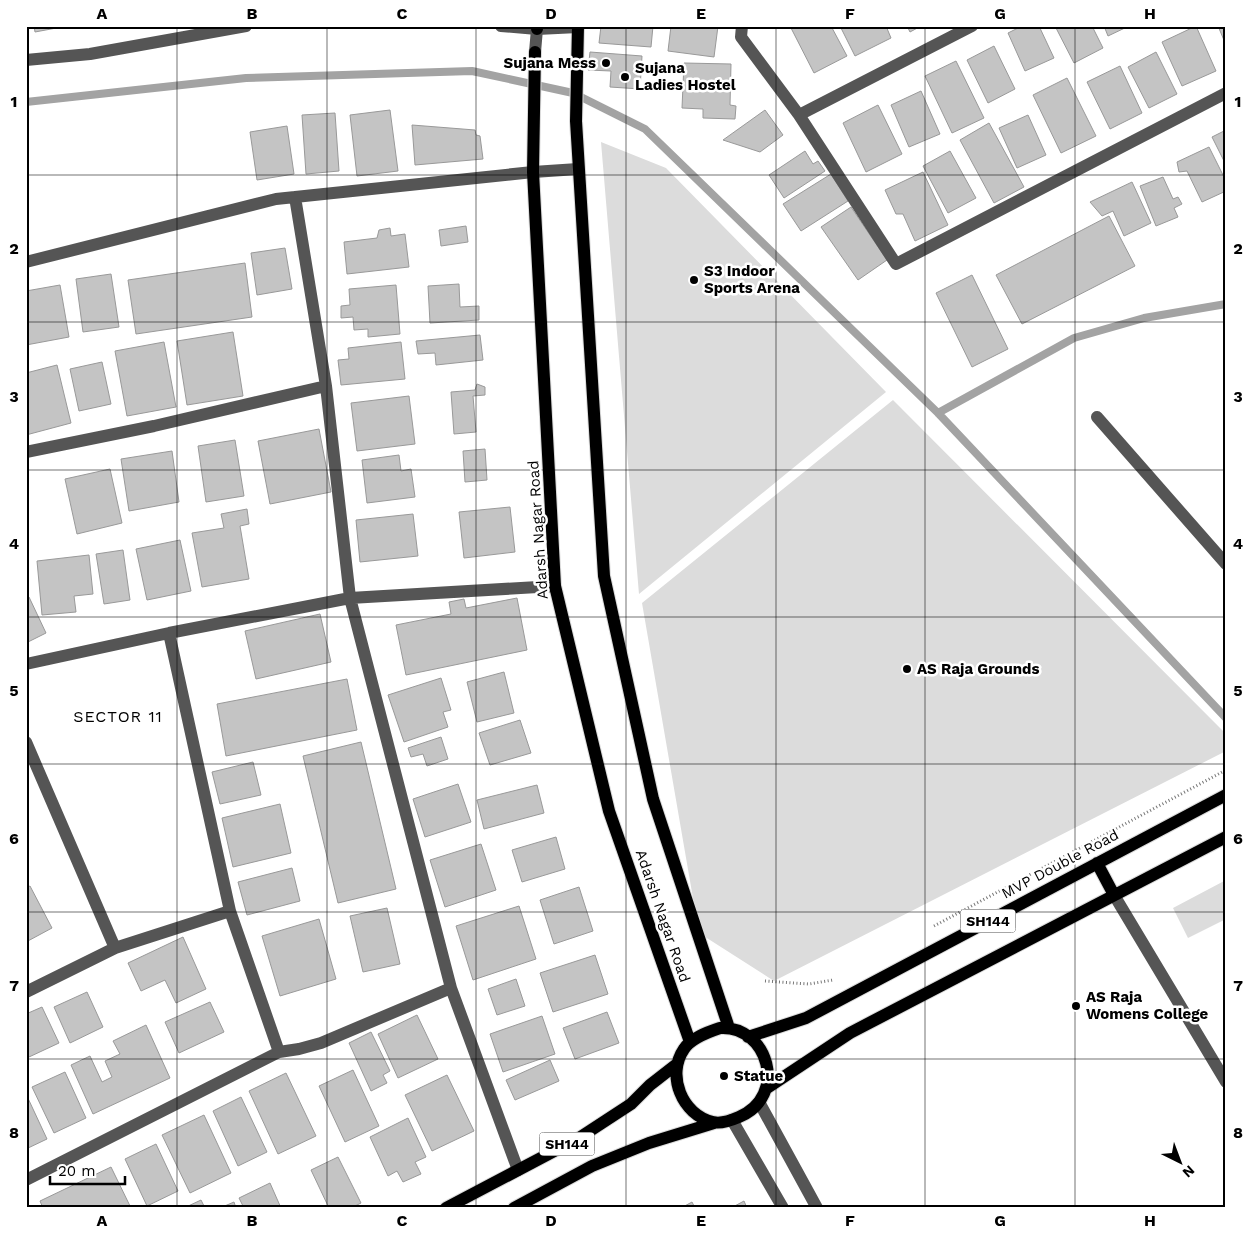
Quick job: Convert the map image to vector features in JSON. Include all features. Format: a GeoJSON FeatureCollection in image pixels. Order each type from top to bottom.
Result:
{"type":"FeatureCollection","features":[{"type":"Feature","properties":{"kind":"main road","name":"Adarsh Nagar Road"},"geometry":{"type":"LineString","coordinates":[[578,29],[576,121],[578,169],[604,576],[653,799],[729,1028]]}},
{"type":"Feature","properties":{"kind":"main road","name":"Adarsh Nagar Road"},"geometry":{"type":"LineString","coordinates":[[535,52],[533,172],[555,586],[609,811],[690,1042]]}},
{"type":"Feature","properties":{"kind":"main road","name":"MVP Double Road"},"geometry":{"type":"LineString","coordinates":[[748,1037],[806,1018],[1225,796]]}},
{"type":"Feature","properties":{"kind":"main road","name":"SH144"},"geometry":{"type":"LineString","coordinates":[[517,1207],[592,1166],[649,1143],[747,1114],[759,1102],[767,1088],[858,1029],[1226,837]]}},
{"type":"Feature","properties":{"kind":"main road"},"geometry":{"type":"LineString","coordinates":[[1097,863],[1114,895]]}},
{"type":"Feature","properties":{"kind":"main road"},"geometry":{"type":"LineString","coordinates":[[690,1042],[710,1032],[729,1028],[748,1037],[762,1050],[768,1069],[767,1088]]}},
{"type":"Feature","properties":{"kind":"main road","name":"SH144"},"geometry":{"type":"LineString","coordinates":[[446,1208],[579,1138],[631,1104],[650,1085],[677,1064],[684,1048],[690,1042]]}},
{"type":"Feature","properties":{"kind":"main road"},"geometry":{"type":"LineString","coordinates":[[677,1064],[676,1084],[684,1102],[698,1115],[714,1123]]}},
{"type":"Feature","properties":{"kind":"street"},"geometry":{"type":"LineString","coordinates":[[26,60],[90,54],[246,26]]}},
{"type":"Feature","properties":{"kind":"street"},"geometry":{"type":"LineString","coordinates":[[500,26],[578,29]]}},
{"type":"Feature","properties":{"kind":"street"},"geometry":{"type":"LineString","coordinates":[[742,26],[741,37],[798,115],[896,264],[1226,93]]}},
{"type":"Feature","properties":{"kind":"street"},"geometry":{"type":"LineString","coordinates":[[798,115],[972,26]]}},
{"type":"Feature","properties":{"kind":"street","name":"Adarsh Nagar Road"},"geometry":{"type":"LineString","coordinates":[[535,52],[537,28]]}},
{"type":"Feature","properties":{"kind":"street"},"geometry":{"type":"LineString","coordinates":[[26,262],[276,199],[578,169]]}},
{"type":"Feature","properties":{"kind":"street"},"geometry":{"type":"LineString","coordinates":[[295,197],[326,386],[350,598],[451,988],[518,1170]]}},
{"type":"Feature","properties":{"kind":"street"},"geometry":{"type":"LineString","coordinates":[[26,452],[154,426],[326,386]]}},
{"type":"Feature","properties":{"kind":"street"},"geometry":{"type":"LineString","coordinates":[[1096,417],[1226,564]]}},
{"type":"Feature","properties":{"kind":"street"},"geometry":{"type":"LineString","coordinates":[[26,664],[169,633],[350,598],[555,586]]}},
{"type":"Feature","properties":{"kind":"street"},"geometry":{"type":"LineString","coordinates":[[169,633],[230,911],[279,1052]]}},
{"type":"Feature","properties":{"kind":"street"},"geometry":{"type":"LineString","coordinates":[[26,742],[115,948]]}},
{"type":"Feature","properties":{"kind":"street"},"geometry":{"type":"LineString","coordinates":[[1114,895],[1226,1082]]}},
{"type":"Feature","properties":{"kind":"street"},"geometry":{"type":"LineString","coordinates":[[26,992],[115,948],[230,911]]}},
{"type":"Feature","properties":{"kind":"street"},"geometry":{"type":"LineString","coordinates":[[26,1180],[279,1052],[321,1043],[451,988]]}},
{"type":"Feature","properties":{"kind":"street"},"geometry":{"type":"LineString","coordinates":[[759,1102],[817,1208]]}},
{"type":"Feature","properties":{"kind":"street"},"geometry":{"type":"LineString","coordinates":[[732,1120],[783,1208]]}},
{"type":"Feature","properties":{"kind":"path"},"geometry":{"type":"LineString","coordinates":[[927,930],[1226,770]]}},
{"type":"Feature","properties":{"kind":"path"},"geometry":{"type":"LineString","coordinates":[[765,981],[809,984],[832,981],[840,976]]}},
{"type":"Feature","properties":{"kind":"shaded area","name":"S3 Indoor Sports Arena"},"geometry":{"type":"Polygon","coordinates":[[[601,142],[666,168],[886,392],[639,594],[601,142]]]}},
{"type":"Feature","properties":{"kind":"shaded area","name":"AS Raja Grounds"},"geometry":{"type":"Polygon","coordinates":[[[893,400],[1226,734],[1226,751],[774,981],[699,933],[642,603],[893,400]]]}},
{"type":"Feature","properties":{"kind":"shaded area"},"geometry":{"type":"Polygon","coordinates":[[[1226,880],[1226,919],[1188,938],[1173,908],[1226,880]]]}},
{"type":"Feature","properties":{"kind":"building"},"geometry":{"type":"Polygon","coordinates":[[[34,26],[67,26],[35,32],[34,26]]]}},
{"type":"Feature","properties":{"kind":"building"},"geometry":{"type":"Polygon","coordinates":[[[601,26],[653,26],[651,47],[599,43],[601,26]]]}},
{"type":"Feature","properties":{"kind":"building"},"geometry":{"type":"Polygon","coordinates":[[[671,26],[718,26],[714,57],[668,51],[671,26]]]}},
{"type":"Feature","properties":{"kind":"building"},"geometry":{"type":"Polygon","coordinates":[[[795,26],[831,26],[847,56],[814,73],[791,28],[795,26]]]}},
{"type":"Feature","properties":{"kind":"building"},"geometry":{"type":"Polygon","coordinates":[[[840,26],[886,26],[891,38],[855,56],[840,26]]]}},
{"type":"Feature","properties":{"kind":"building"},"geometry":{"type":"Polygon","coordinates":[[[907,26],[921,26],[910,32],[907,26]]]}},
{"type":"Feature","properties":{"kind":"building"},"geometry":{"type":"Polygon","coordinates":[[[1022,26],[1039,26],[1054,58],[1025,71],[1008,33],[1022,26]]]}},
{"type":"Feature","properties":{"kind":"building"},"geometry":{"type":"Polygon","coordinates":[[[1055,26],[1092,26],[1103,48],[1074,63],[1055,26]]]}},
{"type":"Feature","properties":{"kind":"building"},"geometry":{"type":"Polygon","coordinates":[[[1104,26],[1129,26],[1108,36],[1104,26]]]}},
{"type":"Feature","properties":{"kind":"building"},"geometry":{"type":"Polygon","coordinates":[[[1196,26],[1216,71],[1182,86],[1162,42],[1196,26]]]}},
{"type":"Feature","properties":{"kind":"building"},"geometry":{"type":"Polygon","coordinates":[[[1218,26],[1226,26],[1226,45],[1218,26]]]}},
{"type":"Feature","properties":{"kind":"building"},"geometry":{"type":"Polygon","coordinates":[[[994,46],[1015,89],[988,103],[967,60],[994,46]]]}},
{"type":"Feature","properties":{"kind":"building"},"geometry":{"type":"Polygon","coordinates":[[[590,52],[642,56],[640,89],[610,87],[611,71],[588,70],[590,52]]]}},
{"type":"Feature","properties":{"kind":"building"},"geometry":{"type":"Polygon","coordinates":[[[1156,52],[1177,94],[1149,108],[1128,67],[1156,52]]]}},
{"type":"Feature","properties":{"kind":"building"},"geometry":{"type":"Polygon","coordinates":[[[956,61],[984,118],[952,133],[925,76],[956,61]]]}},
{"type":"Feature","properties":{"kind":"building"},"geometry":{"type":"Polygon","coordinates":[[[684,63],[731,64],[730,105],[736,106],[735,119],[703,118],[703,109],[682,108],[684,63]]]}},
{"type":"Feature","properties":{"kind":"building"},"geometry":{"type":"Polygon","coordinates":[[[1120,66],[1142,113],[1110,129],[1087,82],[1120,66]]]}},
{"type":"Feature","properties":{"kind":"building"},"geometry":{"type":"Polygon","coordinates":[[[1067,78],[1096,136],[1061,153],[1033,95],[1067,78]]]}},
{"type":"Feature","properties":{"kind":"building"},"geometry":{"type":"Polygon","coordinates":[[[921,91],[940,134],[909,147],[891,105],[921,91]]]}},
{"type":"Feature","properties":{"kind":"building"},"geometry":{"type":"Polygon","coordinates":[[[878,105],[902,154],[866,172],[843,123],[878,105]]]}},
{"type":"Feature","properties":{"kind":"building"},"geometry":{"type":"Polygon","coordinates":[[[390,110],[398,171],[357,176],[350,115],[390,110]]]}},
{"type":"Feature","properties":{"kind":"building"},"geometry":{"type":"Polygon","coordinates":[[[765,110],[783,135],[760,152],[723,140],[765,110]]]}},
{"type":"Feature","properties":{"kind":"building"},"geometry":{"type":"Polygon","coordinates":[[[335,113],[339,171],[306,174],[302,115],[335,113]]]}},
{"type":"Feature","properties":{"kind":"building"},"geometry":{"type":"Polygon","coordinates":[[[1028,115],[1046,155],[1017,168],[999,128],[1028,115]]]}},
{"type":"Feature","properties":{"kind":"building"},"geometry":{"type":"Polygon","coordinates":[[[989,123],[1024,187],[994,203],[960,140],[989,123]]]}},
{"type":"Feature","properties":{"kind":"building"},"geometry":{"type":"Polygon","coordinates":[[[412,125],[475,130],[476,135],[480,136],[483,159],[415,165],[412,125]]]}},
{"type":"Feature","properties":{"kind":"building"},"geometry":{"type":"Polygon","coordinates":[[[287,126],[294,174],[257,180],[250,132],[287,126]]]}},
{"type":"Feature","properties":{"kind":"building"},"geometry":{"type":"Polygon","coordinates":[[[1226,130],[1226,165],[1212,137],[1226,130]]]}},
{"type":"Feature","properties":{"kind":"building"},"geometry":{"type":"Polygon","coordinates":[[[1209,147],[1226,181],[1226,191],[1202,202],[1187,171],[1179,172],[1177,162],[1209,147]]]}},
{"type":"Feature","properties":{"kind":"building"},"geometry":{"type":"Polygon","coordinates":[[[805,151],[813,164],[818,161],[825,171],[784,198],[769,175],[805,151]]]}},
{"type":"Feature","properties":{"kind":"building"},"geometry":{"type":"Polygon","coordinates":[[[950,151],[976,198],[948,213],[923,166],[950,151]]]}},
{"type":"Feature","properties":{"kind":"building"},"geometry":{"type":"Polygon","coordinates":[[[923,172],[948,225],[915,241],[903,214],[896,214],[885,190],[923,172]]]}},
{"type":"Feature","properties":{"kind":"building"},"geometry":{"type":"Polygon","coordinates":[[[831,174],[848,201],[801,231],[783,204],[831,174]]]}},
{"type":"Feature","properties":{"kind":"building"},"geometry":{"type":"Polygon","coordinates":[[[1163,177],[1173,199],[1178,197],[1182,204],[1174,208],[1178,217],[1156,226],[1140,186],[1163,177]]]}},
{"type":"Feature","properties":{"kind":"building"},"geometry":{"type":"Polygon","coordinates":[[[1132,182],[1151,223],[1124,236],[1113,211],[1102,216],[1090,202],[1132,182]]]}},
{"type":"Feature","properties":{"kind":"building"},"geometry":{"type":"Polygon","coordinates":[[[851,207],[887,260],[858,280],[821,227],[851,207]]]}},
{"type":"Feature","properties":{"kind":"building"},"geometry":{"type":"Polygon","coordinates":[[[1109,216],[1135,266],[1022,324],[996,275],[1109,216]]]}},
{"type":"Feature","properties":{"kind":"building"},"geometry":{"type":"Polygon","coordinates":[[[466,226],[468,242],[441,246],[439,230],[466,226]]]}},
{"type":"Feature","properties":{"kind":"building"},"geometry":{"type":"Polygon","coordinates":[[[390,228],[391,236],[405,234],[409,267],[347,274],[344,242],[377,238],[379,230],[390,228]]]}},
{"type":"Feature","properties":{"kind":"building"},"geometry":{"type":"Polygon","coordinates":[[[285,248],[292,289],[257,295],[251,253],[285,248]]]}},
{"type":"Feature","properties":{"kind":"building"},"geometry":{"type":"Polygon","coordinates":[[[245,263],[252,317],[136,334],[128,280],[245,263]]]}},
{"type":"Feature","properties":{"kind":"building"},"geometry":{"type":"Polygon","coordinates":[[[111,274],[119,327],[83,332],[76,279],[111,274]]]}},
{"type":"Feature","properties":{"kind":"building"},"geometry":{"type":"Polygon","coordinates":[[[972,275],[1008,349],[972,367],[936,293],[972,275]]]}},
{"type":"Feature","properties":{"kind":"building"},"geometry":{"type":"Polygon","coordinates":[[[459,284],[460,307],[479,306],[479,320],[430,323],[428,286],[459,284]]]}},
{"type":"Feature","properties":{"kind":"building"},"geometry":{"type":"Polygon","coordinates":[[[60,285],[69,337],[26,345],[26,291],[60,285]]]}},
{"type":"Feature","properties":{"kind":"building"},"geometry":{"type":"Polygon","coordinates":[[[396,285],[400,334],[368,337],[368,329],[354,330],[353,317],[341,318],[341,306],[350,305],[349,289],[396,285]]]}},
{"type":"Feature","properties":{"kind":"building"},"geometry":{"type":"Polygon","coordinates":[[[233,332],[243,396],[187,405],[177,341],[233,332]]]}},
{"type":"Feature","properties":{"kind":"building"},"geometry":{"type":"Polygon","coordinates":[[[480,335],[483,360],[436,365],[435,353],[418,354],[416,341],[480,335]]]}},
{"type":"Feature","properties":{"kind":"building"},"geometry":{"type":"Polygon","coordinates":[[[164,342],[176,407],[127,416],[115,351],[164,342]]]}},
{"type":"Feature","properties":{"kind":"building"},"geometry":{"type":"Polygon","coordinates":[[[401,342],[405,379],[341,385],[338,360],[349,359],[348,348],[401,342]]]}},
{"type":"Feature","properties":{"kind":"building"},"geometry":{"type":"Polygon","coordinates":[[[102,362],[111,404],[79,411],[70,369],[102,362]]]}},
{"type":"Feature","properties":{"kind":"building"},"geometry":{"type":"Polygon","coordinates":[[[57,365],[71,423],[26,435],[26,373],[57,365]]]}},
{"type":"Feature","properties":{"kind":"building"},"geometry":{"type":"Polygon","coordinates":[[[477,384],[485,387],[485,395],[473,396],[476,432],[454,434],[451,392],[475,390],[477,384]]]}},
{"type":"Feature","properties":{"kind":"building"},"geometry":{"type":"Polygon","coordinates":[[[409,396],[415,444],[357,451],[351,403],[409,396]]]}},
{"type":"Feature","properties":{"kind":"building"},"geometry":{"type":"Polygon","coordinates":[[[319,429],[331,492],[270,504],[258,441],[319,429]]]}},
{"type":"Feature","properties":{"kind":"building"},"geometry":{"type":"Polygon","coordinates":[[[235,440],[244,496],[206,502],[198,446],[235,440]]]}},
{"type":"Feature","properties":{"kind":"building"},"geometry":{"type":"Polygon","coordinates":[[[485,449],[487,480],[465,482],[463,451],[485,449]]]}},
{"type":"Feature","properties":{"kind":"building"},"geometry":{"type":"Polygon","coordinates":[[[172,451],[179,502],[129,511],[121,459],[172,451]]]}},
{"type":"Feature","properties":{"kind":"building"},"geometry":{"type":"Polygon","coordinates":[[[399,455],[401,471],[411,469],[415,497],[367,503],[362,460],[399,455]]]}},
{"type":"Feature","properties":{"kind":"building"},"geometry":{"type":"Polygon","coordinates":[[[110,469],[122,523],[77,534],[65,479],[110,469]]]}},
{"type":"Feature","properties":{"kind":"building"},"geometry":{"type":"Polygon","coordinates":[[[510,507],[515,552],[464,558],[459,512],[510,507]]]}},
{"type":"Feature","properties":{"kind":"building"},"geometry":{"type":"Polygon","coordinates":[[[247,509],[249,524],[240,526],[249,579],[202,587],[192,533],[224,528],[221,514],[247,509]]]}},
{"type":"Feature","properties":{"kind":"building"},"geometry":{"type":"Polygon","coordinates":[[[413,514],[418,556],[360,562],[356,520],[413,514]]]}},
{"type":"Feature","properties":{"kind":"building"},"geometry":{"type":"Polygon","coordinates":[[[180,540],[191,591],[147,600],[136,549],[180,540]]]}},
{"type":"Feature","properties":{"kind":"building"},"geometry":{"type":"Polygon","coordinates":[[[123,550],[130,600],[104,604],[96,554],[123,550]]]}},
{"type":"Feature","properties":{"kind":"building"},"geometry":{"type":"Polygon","coordinates":[[[89,555],[93,594],[74,596],[76,612],[42,615],[37,561],[89,555]]]}},
{"type":"Feature","properties":{"kind":"building"},"geometry":{"type":"Polygon","coordinates":[[[29,597],[46,633],[26,643],[26,599],[29,597]]]}},
{"type":"Feature","properties":{"kind":"building"},"geometry":{"type":"Polygon","coordinates":[[[517,598],[527,650],[406,675],[396,625],[451,614],[449,602],[464,599],[466,608],[517,598]]]}},
{"type":"Feature","properties":{"kind":"building"},"geometry":{"type":"Polygon","coordinates":[[[320,614],[331,662],[256,679],[245,631],[320,614]]]}},
{"type":"Feature","properties":{"kind":"building"},"geometry":{"type":"Polygon","coordinates":[[[504,672],[514,713],[477,722],[467,682],[504,672]]]}},
{"type":"Feature","properties":{"kind":"building"},"geometry":{"type":"Polygon","coordinates":[[[441,678],[451,710],[443,712],[448,727],[404,742],[388,695],[441,678]]]}},
{"type":"Feature","properties":{"kind":"building"},"geometry":{"type":"Polygon","coordinates":[[[347,679],[357,730],[226,756],[217,704],[347,679]]]}},
{"type":"Feature","properties":{"kind":"building"},"geometry":{"type":"Polygon","coordinates":[[[520,720],[531,753],[490,765],[479,733],[520,720]]]}},
{"type":"Feature","properties":{"kind":"building"},"geometry":{"type":"Polygon","coordinates":[[[441,737],[448,759],[427,766],[423,754],[411,757],[408,748],[441,737]]]}},
{"type":"Feature","properties":{"kind":"building"},"geometry":{"type":"Polygon","coordinates":[[[361,742],[396,889],[338,903],[303,756],[361,742]]]}},
{"type":"Feature","properties":{"kind":"building"},"geometry":{"type":"Polygon","coordinates":[[[253,762],[261,795],[220,804],[212,772],[253,762]]]}},
{"type":"Feature","properties":{"kind":"building"},"geometry":{"type":"Polygon","coordinates":[[[458,784],[471,822],[425,837],[413,799],[458,784]]]}},
{"type":"Feature","properties":{"kind":"building"},"geometry":{"type":"Polygon","coordinates":[[[537,785],[544,813],[484,829],[477,800],[537,785]]]}},
{"type":"Feature","properties":{"kind":"building"},"geometry":{"type":"Polygon","coordinates":[[[280,804],[291,853],[233,867],[222,818],[280,804]]]}},
{"type":"Feature","properties":{"kind":"building"},"geometry":{"type":"Polygon","coordinates":[[[556,837],[565,869],[522,882],[512,850],[556,837]]]}},
{"type":"Feature","properties":{"kind":"building"},"geometry":{"type":"Polygon","coordinates":[[[481,844],[496,890],[445,907],[430,860],[481,844]]]}},
{"type":"Feature","properties":{"kind":"building"},"geometry":{"type":"Polygon","coordinates":[[[292,868],[300,901],[247,915],[238,882],[292,868]]]}},
{"type":"Feature","properties":{"kind":"building"},"geometry":{"type":"Polygon","coordinates":[[[30,886],[52,928],[26,942],[26,888],[30,886]]]}},
{"type":"Feature","properties":{"kind":"building"},"geometry":{"type":"Polygon","coordinates":[[[579,887],[593,931],[554,944],[540,900],[579,887]]]}},
{"type":"Feature","properties":{"kind":"building"},"geometry":{"type":"Polygon","coordinates":[[[519,906],[536,959],[473,980],[456,926],[519,906]]]}},
{"type":"Feature","properties":{"kind":"building"},"geometry":{"type":"Polygon","coordinates":[[[387,908],[400,964],[363,972],[350,916],[387,908]]]}},
{"type":"Feature","properties":{"kind":"building"},"geometry":{"type":"Polygon","coordinates":[[[319,919],[336,979],[280,996],[262,936],[319,919]]]}},
{"type":"Feature","properties":{"kind":"building"},"geometry":{"type":"Polygon","coordinates":[[[183,937],[206,989],[176,1003],[165,980],[141,991],[128,963],[183,937]]]}},
{"type":"Feature","properties":{"kind":"building"},"geometry":{"type":"Polygon","coordinates":[[[595,955],[608,994],[553,1012],[540,973],[595,955]]]}},
{"type":"Feature","properties":{"kind":"building"},"geometry":{"type":"Polygon","coordinates":[[[516,979],[525,1006],[497,1015],[488,989],[516,979]]]}},
{"type":"Feature","properties":{"kind":"building"},"geometry":{"type":"Polygon","coordinates":[[[87,992],[103,1027],[70,1043],[54,1007],[87,992]]]}},
{"type":"Feature","properties":{"kind":"building"},"geometry":{"type":"Polygon","coordinates":[[[210,1002],[224,1032],[179,1053],[165,1022],[210,1002]]]}},
{"type":"Feature","properties":{"kind":"building"},"geometry":{"type":"Polygon","coordinates":[[[42,1007],[59,1043],[29,1057],[26,1052],[26,1014],[42,1007]]]}},
{"type":"Feature","properties":{"kind":"building"},"geometry":{"type":"Polygon","coordinates":[[[607,1012],[619,1043],[575,1059],[563,1028],[607,1012]]]}},
{"type":"Feature","properties":{"kind":"building"},"geometry":{"type":"Polygon","coordinates":[[[417,1015],[438,1059],[398,1078],[378,1034],[417,1015]]]}},
{"type":"Feature","properties":{"kind":"building"},"geometry":{"type":"Polygon","coordinates":[[[542,1016],[555,1054],[503,1072],[490,1034],[542,1016]]]}},
{"type":"Feature","properties":{"kind":"building"},"geometry":{"type":"Polygon","coordinates":[[[146,1025],[170,1078],[93,1114],[71,1065],[90,1056],[102,1082],[112,1077],[105,1061],[120,1054],[113,1041],[146,1025]]]}},
{"type":"Feature","properties":{"kind":"building"},"geometry":{"type":"Polygon","coordinates":[[[371,1032],[390,1071],[383,1075],[387,1083],[371,1091],[349,1043],[371,1032]]]}},
{"type":"Feature","properties":{"kind":"building"},"geometry":{"type":"Polygon","coordinates":[[[550,1060],[559,1081],[515,1100],[506,1080],[550,1060]]]}},
{"type":"Feature","properties":{"kind":"building"},"geometry":{"type":"Polygon","coordinates":[[[353,1070],[379,1126],[345,1142],[319,1086],[353,1070]]]}},
{"type":"Feature","properties":{"kind":"building"},"geometry":{"type":"Polygon","coordinates":[[[65,1072],[86,1118],[54,1133],[32,1087],[65,1072]]]}},
{"type":"Feature","properties":{"kind":"building"},"geometry":{"type":"Polygon","coordinates":[[[286,1073],[316,1136],[278,1154],[249,1091],[286,1073]]]}},
{"type":"Feature","properties":{"kind":"building"},"geometry":{"type":"Polygon","coordinates":[[[447,1075],[474,1131],[432,1151],[405,1095],[447,1075]]]}},
{"type":"Feature","properties":{"kind":"building"},"geometry":{"type":"Polygon","coordinates":[[[26,1094],[47,1139],[26,1149],[26,1094]]]}},
{"type":"Feature","properties":{"kind":"building"},"geometry":{"type":"Polygon","coordinates":[[[241,1097],[267,1152],[238,1166],[213,1111],[241,1097]]]}},
{"type":"Feature","properties":{"kind":"building"},"geometry":{"type":"Polygon","coordinates":[[[204,1115],[231,1173],[190,1193],[162,1135],[204,1115]]]}},
{"type":"Feature","properties":{"kind":"building"},"geometry":{"type":"Polygon","coordinates":[[[408,1118],[426,1157],[415,1162],[421,1174],[403,1182],[397,1171],[388,1176],[370,1137],[408,1118]]]}},
{"type":"Feature","properties":{"kind":"building"},"geometry":{"type":"Polygon","coordinates":[[[156,1144],[178,1191],[147,1206],[125,1159],[156,1144]]]}},
{"type":"Feature","properties":{"kind":"building"},"geometry":{"type":"Polygon","coordinates":[[[338,1157],[361,1203],[351,1208],[329,1208],[311,1170],[338,1157]]]}},
{"type":"Feature","properties":{"kind":"building"},"geometry":{"type":"Polygon","coordinates":[[[111,1167],[131,1208],[43,1208],[40,1201],[111,1167]]]}},
{"type":"Feature","properties":{"kind":"building"},"geometry":{"type":"Polygon","coordinates":[[[270,1183],[281,1208],[244,1208],[239,1198],[270,1183]]]}},
{"type":"Feature","properties":{"kind":"building"},"geometry":{"type":"Polygon","coordinates":[[[201,1200],[205,1208],[184,1208],[201,1200]]]}},
{"type":"Feature","properties":{"kind":"building"},"geometry":{"type":"Polygon","coordinates":[[[744,1201],[747,1208],[731,1208],[744,1201]]]}},
{"type":"Feature","properties":{"kind":"building"},"geometry":{"type":"Polygon","coordinates":[[[234,1202],[236,1208],[220,1208],[234,1202]]]}},
{"type":"Feature","properties":{"kind":"building"},"geometry":{"type":"Polygon","coordinates":[[[692,1202],[695,1208],[681,1208],[692,1202]]]}},
{"type":"Feature","properties":{"kind":"waterway"},"geometry":{"type":"LineString","coordinates":[[26,102],[246,78],[472,71],[573,93],[645,129],[938,413],[1226,718]]}},
{"type":"Feature","properties":{"kind":"waterway"},"geometry":{"type":"LineString","coordinates":[[938,413],[1074,338],[1144,318],[1226,304]]}},
{"type":"Feature","properties":{"kind":"place","name":"Sujana Mess"},"geometry":{"type":"Point","coordinates":[606,63]}},
{"type":"Feature","properties":{"kind":"place","name":"Sujana Ladies Hostel"},"geometry":{"type":"Point","coordinates":[625,77]}},
{"type":"Feature","properties":{"kind":"place","name":"S3 Indoor Sports Arena"},"geometry":{"type":"Point","coordinates":[694,280]}},
{"type":"Feature","properties":{"kind":"place","name":"AS Raja Grounds"},"geometry":{"type":"Point","coordinates":[907,669]}},
{"type":"Feature","properties":{"kind":"place","name":"AS Raja Womens College"},"geometry":{"type":"Point","coordinates":[1076,1006]}},
{"type":"Feature","properties":{"kind":"place","name":"Statue"},"geometry":{"type":"Point","coordinates":[724,1076]}},
{"type":"Feature","properties":{"kind":"district","name":"SECTOR 11"},"geometry":{"type":"Point","coordinates":[118,716]}}]}
